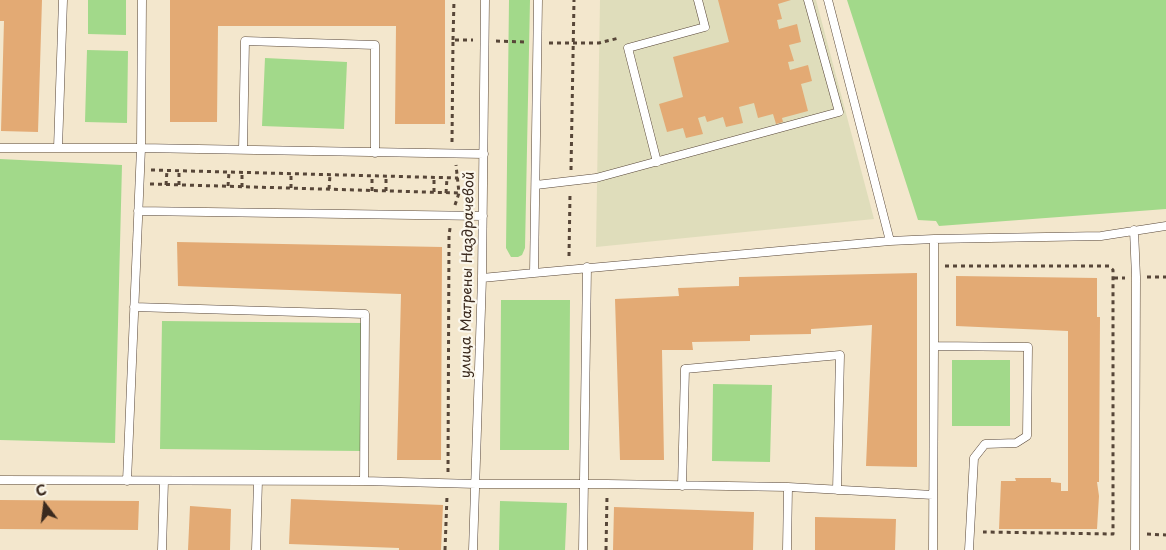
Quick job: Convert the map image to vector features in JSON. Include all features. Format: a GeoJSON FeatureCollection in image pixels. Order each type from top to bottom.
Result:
{"type":"FeatureCollection","features":[{"type":"Feature","properties":{"kind":"lane"},"geometry":{"type":"LineString","coordinates":[[58,148],[63,0]]}},
{"type":"Feature","properties":{"kind":"lane"},"geometry":{"type":"LineString","coordinates":[[126,481],[141,148],[142,0]]}},
{"type":"Feature","properties":{"kind":"lane","name":"улица Матрены Наздрачевой"},"geometry":{"type":"LineString","coordinates":[[474,550],[482,278],[485,0]]}},
{"type":"Feature","properties":{"kind":"lane"},"geometry":{"type":"LineString","coordinates":[[534,273],[538,0]]}},
{"type":"Feature","properties":{"kind":"lane"},"geometry":{"type":"LineString","coordinates":[[657,162],[628,48],[705,27],[698,0]]}},
{"type":"Feature","properties":{"kind":"lane"},"geometry":{"type":"LineString","coordinates":[[536,185],[596,178],[839,112],[808,0]]}},
{"type":"Feature","properties":{"kind":"lane"},"geometry":{"type":"LineString","coordinates":[[828,0],[890,241]]}},
{"type":"Feature","properties":{"kind":"lane"},"geometry":{"type":"LineString","coordinates":[[243,150],[245,41],[375,45],[375,153]]}},
{"type":"Feature","properties":{"kind":"lane"},"geometry":{"type":"LineString","coordinates":[[0,148],[141,148],[484,154]]}},
{"type":"Feature","properties":{"kind":"lane"},"geometry":{"type":"LineString","coordinates":[[138,211],[483,216]]}},
{"type":"Feature","properties":{"kind":"lane"},"geometry":{"type":"LineString","coordinates":[[482,278],[890,241],[1102,236],[1166,226]]}},
{"type":"Feature","properties":{"kind":"lane"},"geometry":{"type":"LineString","coordinates":[[1134,230],[1136,277],[1135,550]]}},
{"type":"Feature","properties":{"kind":"lane"},"geometry":{"type":"LineString","coordinates":[[934,239],[932,550],[938,550]]}},
{"type":"Feature","properties":{"kind":"lane"},"geometry":{"type":"LineString","coordinates":[[583,550],[588,267]]}},
{"type":"Feature","properties":{"kind":"lane"},"geometry":{"type":"LineString","coordinates":[[134,307],[365,314],[364,481]]}},
{"type":"Feature","properties":{"kind":"lane"},"geometry":{"type":"LineString","coordinates":[[934,346],[1028,348],[1027,436],[1016,443],[985,444],[974,458],[968,550]]}},
{"type":"Feature","properties":{"kind":"lane"},"geometry":{"type":"LineString","coordinates":[[682,486],[685,369],[840,355],[837,490]]}},
{"type":"Feature","properties":{"kind":"lane"},"geometry":{"type":"LineString","coordinates":[[0,480],[607,484],[788,487],[933,495]]}},
{"type":"Feature","properties":{"kind":"lane"},"geometry":{"type":"LineString","coordinates":[[162,550],[164,481]]}},
{"type":"Feature","properties":{"kind":"lane"},"geometry":{"type":"LineString","coordinates":[[256,550],[258,481]]}},
{"type":"Feature","properties":{"kind":"lane"},"geometry":{"type":"LineString","coordinates":[[786,550],[788,487]]}},
{"type":"Feature","properties":{"kind":"path"},"geometry":{"type":"LineString","coordinates":[[453,40],[454,0]]}},
{"type":"Feature","properties":{"kind":"path"},"geometry":{"type":"LineString","coordinates":[[569,256],[574,0]]}},
{"type":"Feature","properties":{"kind":"path"},"geometry":{"type":"LineString","coordinates":[[140,169],[458,178]]}},
{"type":"Feature","properties":{"kind":"path"},"geometry":{"type":"LineString","coordinates":[[166,170],[166,185]]}},
{"type":"Feature","properties":{"kind":"path"},"geometry":{"type":"LineString","coordinates":[[179,171],[179,185]]}},
{"type":"Feature","properties":{"kind":"path"},"geometry":{"type":"LineString","coordinates":[[228,172],[228,186]]}},
{"type":"Feature","properties":{"kind":"path"},"geometry":{"type":"LineString","coordinates":[[242,172],[242,187]]}},
{"type":"Feature","properties":{"kind":"path"},"geometry":{"type":"LineString","coordinates":[[291,174],[291,188]]}},
{"type":"Feature","properties":{"kind":"path"},"geometry":{"type":"LineString","coordinates":[[329,189],[330,175]]}},
{"type":"Feature","properties":{"kind":"path"},"geometry":{"type":"LineString","coordinates":[[372,176],[372,190]]}},
{"type":"Feature","properties":{"kind":"path"},"geometry":{"type":"LineString","coordinates":[[386,176],[386,191]]}},
{"type":"Feature","properties":{"kind":"path"},"geometry":{"type":"LineString","coordinates":[[434,178],[434,192]]}},
{"type":"Feature","properties":{"kind":"path"},"geometry":{"type":"LineString","coordinates":[[446,193],[447,178]]}},
{"type":"Feature","properties":{"kind":"path"},"geometry":{"type":"LineString","coordinates":[[139,184],[459,193]]}},
{"type":"Feature","properties":{"kind":"path"},"geometry":{"type":"LineString","coordinates":[[934,266],[1109,266],[1113,270],[1113,534],[970,532]]}},
{"type":"Feature","properties":{"kind":"path"},"geometry":{"type":"LineString","coordinates":[[606,550],[607,484]]}},
{"type":"Feature","properties":{"kind":"shaded area"},"geometry":{"type":"Polygon","coordinates":[[[600,0],[816,0],[874,219],[596,247],[600,0]]]}},
{"type":"Feature","properties":{"kind":"green space"},"geometry":{"type":"Polygon","coordinates":[[[88,0],[126,0],[126,35],[88,34],[88,0]]]}},
{"type":"Feature","properties":{"kind":"green space"},"geometry":{"type":"Polygon","coordinates":[[[509,0],[530,0],[525,248],[522,255],[518,257],[511,257],[506,248],[509,0]]]}},
{"type":"Feature","properties":{"kind":"green space"},"geometry":{"type":"Polygon","coordinates":[[[847,0],[1166,0],[1166,209],[939,226],[936,221],[918,220],[847,0]]]}},
{"type":"Feature","properties":{"kind":"green space"},"geometry":{"type":"Polygon","coordinates":[[[87,50],[128,51],[127,123],[85,122],[87,50]]]}},
{"type":"Feature","properties":{"kind":"green space"},"geometry":{"type":"Polygon","coordinates":[[[265,58],[347,62],[344,129],[262,126],[265,58]]]}},
{"type":"Feature","properties":{"kind":"green space"},"geometry":{"type":"Polygon","coordinates":[[[0,159],[122,165],[115,443],[0,440],[0,159]]]}},
{"type":"Feature","properties":{"kind":"green space"},"geometry":{"type":"Polygon","coordinates":[[[501,300],[570,300],[569,450],[500,450],[501,300]]]}},
{"type":"Feature","properties":{"kind":"green space"},"geometry":{"type":"Polygon","coordinates":[[[162,321],[362,323],[360,451],[160,449],[162,321]]]}},
{"type":"Feature","properties":{"kind":"green space"},"geometry":{"type":"Polygon","coordinates":[[[952,360],[1010,360],[1010,426],[952,426],[952,360]]]}},
{"type":"Feature","properties":{"kind":"green space"},"geometry":{"type":"Polygon","coordinates":[[[713,384],[772,385],[770,462],[712,461],[713,384]]]}},
{"type":"Feature","properties":{"kind":"green space"},"geometry":{"type":"Polygon","coordinates":[[[500,501],[567,503],[565,550],[499,550],[500,501]]]}},
{"type":"Feature","properties":{"kind":"building"},"geometry":{"type":"Polygon","coordinates":[[[0,0],[42,0],[38,132],[1,131],[4,21],[0,21],[0,0]]]}},
{"type":"Feature","properties":{"kind":"building"},"geometry":{"type":"Polygon","coordinates":[[[170,0],[445,0],[445,124],[395,124],[396,26],[218,26],[217,122],[170,122],[170,0]]]}},
{"type":"Feature","properties":{"kind":"building"},"geometry":{"type":"Polygon","coordinates":[[[718,0],[791,0],[778,4],[782,19],[777,20],[779,29],[797,24],[801,42],[789,45],[794,61],[788,62],[790,70],[808,65],[812,81],[801,84],[808,111],[782,118],[783,122],[776,124],[773,114],[758,118],[754,103],[739,107],[743,123],[726,127],[723,117],[707,122],[705,116],[698,118],[703,134],[686,138],[683,128],[667,132],[659,104],[683,97],[673,57],[729,42],[718,0]]]}},
{"type":"Feature","properties":{"kind":"building"},"geometry":{"type":"Polygon","coordinates":[[[177,242],[442,247],[441,460],[397,460],[401,294],[178,286],[177,242]]]}},
{"type":"Feature","properties":{"kind":"building"},"geometry":{"type":"Polygon","coordinates":[[[917,273],[917,467],[866,466],[872,325],[811,329],[811,334],[750,335],[750,341],[692,342],[693,350],[662,350],[664,460],[620,460],[615,299],[679,296],[678,288],[739,286],[739,277],[917,273]]]}},
{"type":"Feature","properties":{"kind":"building"},"geometry":{"type":"Polygon","coordinates":[[[956,276],[1097,278],[1097,317],[1100,317],[1099,482],[1097,482],[1099,496],[1097,529],[999,529],[1001,481],[1016,481],[1015,478],[1051,478],[1051,482],[1061,483],[1061,491],[1068,491],[1068,331],[956,326],[956,276]]]}},
{"type":"Feature","properties":{"kind":"building"},"geometry":{"type":"Polygon","coordinates":[[[291,499],[443,505],[441,550],[399,550],[399,548],[289,544],[291,499]]]}},
{"type":"Feature","properties":{"kind":"building"},"geometry":{"type":"Polygon","coordinates":[[[0,500],[139,501],[138,530],[0,529],[0,500]]]}},
{"type":"Feature","properties":{"kind":"building"},"geometry":{"type":"Polygon","coordinates":[[[190,506],[231,509],[230,550],[188,550],[190,506]]]}},
{"type":"Feature","properties":{"kind":"building"},"geometry":{"type":"Polygon","coordinates":[[[614,507],[754,512],[753,550],[613,550],[614,507]]]}},
{"type":"Feature","properties":{"kind":"building"},"geometry":{"type":"Polygon","coordinates":[[[815,517],[896,519],[895,550],[815,550],[815,517]]]}}]}
